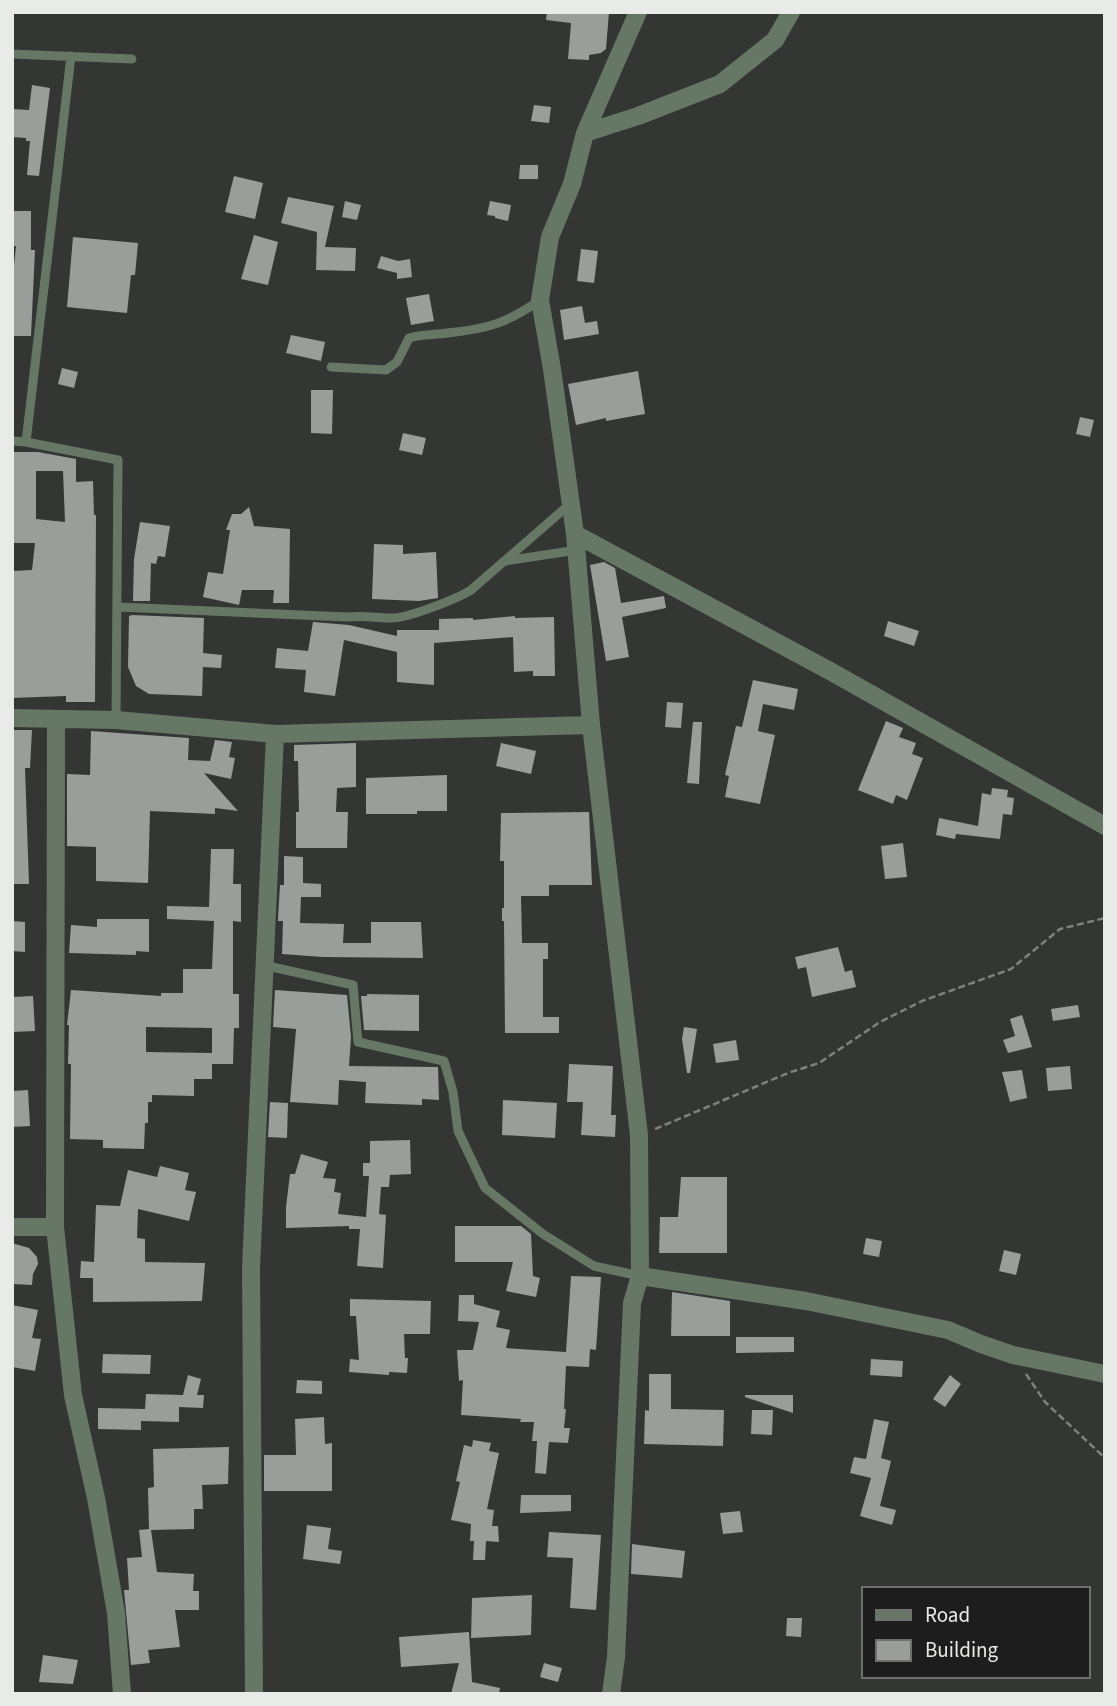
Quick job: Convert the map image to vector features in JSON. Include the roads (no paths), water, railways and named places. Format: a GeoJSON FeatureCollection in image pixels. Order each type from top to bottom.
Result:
{"type":"FeatureCollection","features":[{"type":"Feature","properties":{"kind":"street"},"geometry":{"type":"LineString","coordinates":[[611,1694],[616,1657],[632,1303],[640,1276],[639,1135],[591,725],[576,542],[540,299],[551,237],[572,184],[585,133],[638,12]]}},
{"type":"Feature","properties":{"kind":"street"},"geometry":{"type":"LineString","coordinates":[[585,133],[638,116],[720,84],[775,40],[792,12]]}},
{"type":"Feature","properties":{"kind":"street"},"geometry":{"type":"LineString","coordinates":[[576,542],[830,671],[1105,827]]}},
{"type":"Feature","properties":{"kind":"street"},"geometry":{"type":"LineString","coordinates":[[12,718],[116,720],[275,734],[591,725]]}},
{"type":"Feature","properties":{"kind":"street"},"geometry":{"type":"LineString","coordinates":[[56,719],[55,1227],[73,1395],[96,1499],[116,1613],[122,1694]]}},
{"type":"Feature","properties":{"kind":"street"},"geometry":{"type":"LineString","coordinates":[[254,1694],[251,1268],[275,734]]}},
{"type":"Feature","properties":{"kind":"street"},"geometry":{"type":"LineString","coordinates":[[12,1227],[55,1227]]}},
{"type":"Feature","properties":{"kind":"street"},"geometry":{"type":"LineString","coordinates":[[640,1276],[806,1301],[948,1330],[981,1345],[1013,1355],[1105,1374]]}},
{"type":"Feature","properties":{"kind":"lane"},"geometry":{"type":"LineString","coordinates":[[12,54],[132,60]]}},
{"type":"Feature","properties":{"kind":"lane"},"geometry":{"type":"LineString","coordinates":[[26,442],[71,56]]}},
{"type":"Feature","properties":{"kind":"lane"},"geometry":{"type":"LineString","coordinates":[[331,367],[386,370],[397,362],[409,338],[493,326],[515,317],[540,299]]}},
{"type":"Feature","properties":{"kind":"lane"},"geometry":{"type":"LineString","coordinates":[[12,441],[118,460],[116,720]]}},
{"type":"Feature","properties":{"kind":"lane"},"geometry":{"type":"LineString","coordinates":[[118,607],[394,618],[454,600],[471,590],[571,503]]}},
{"type":"Feature","properties":{"kind":"lane"},"geometry":{"type":"LineString","coordinates":[[503,561],[576,542]]}},
{"type":"Feature","properties":{"kind":"lane"},"geometry":{"type":"LineString","coordinates":[[263,965],[353,985],[358,1042],[444,1061],[453,1093],[458,1131],[485,1188],[543,1234],[594,1266],[640,1276]]}}]}
